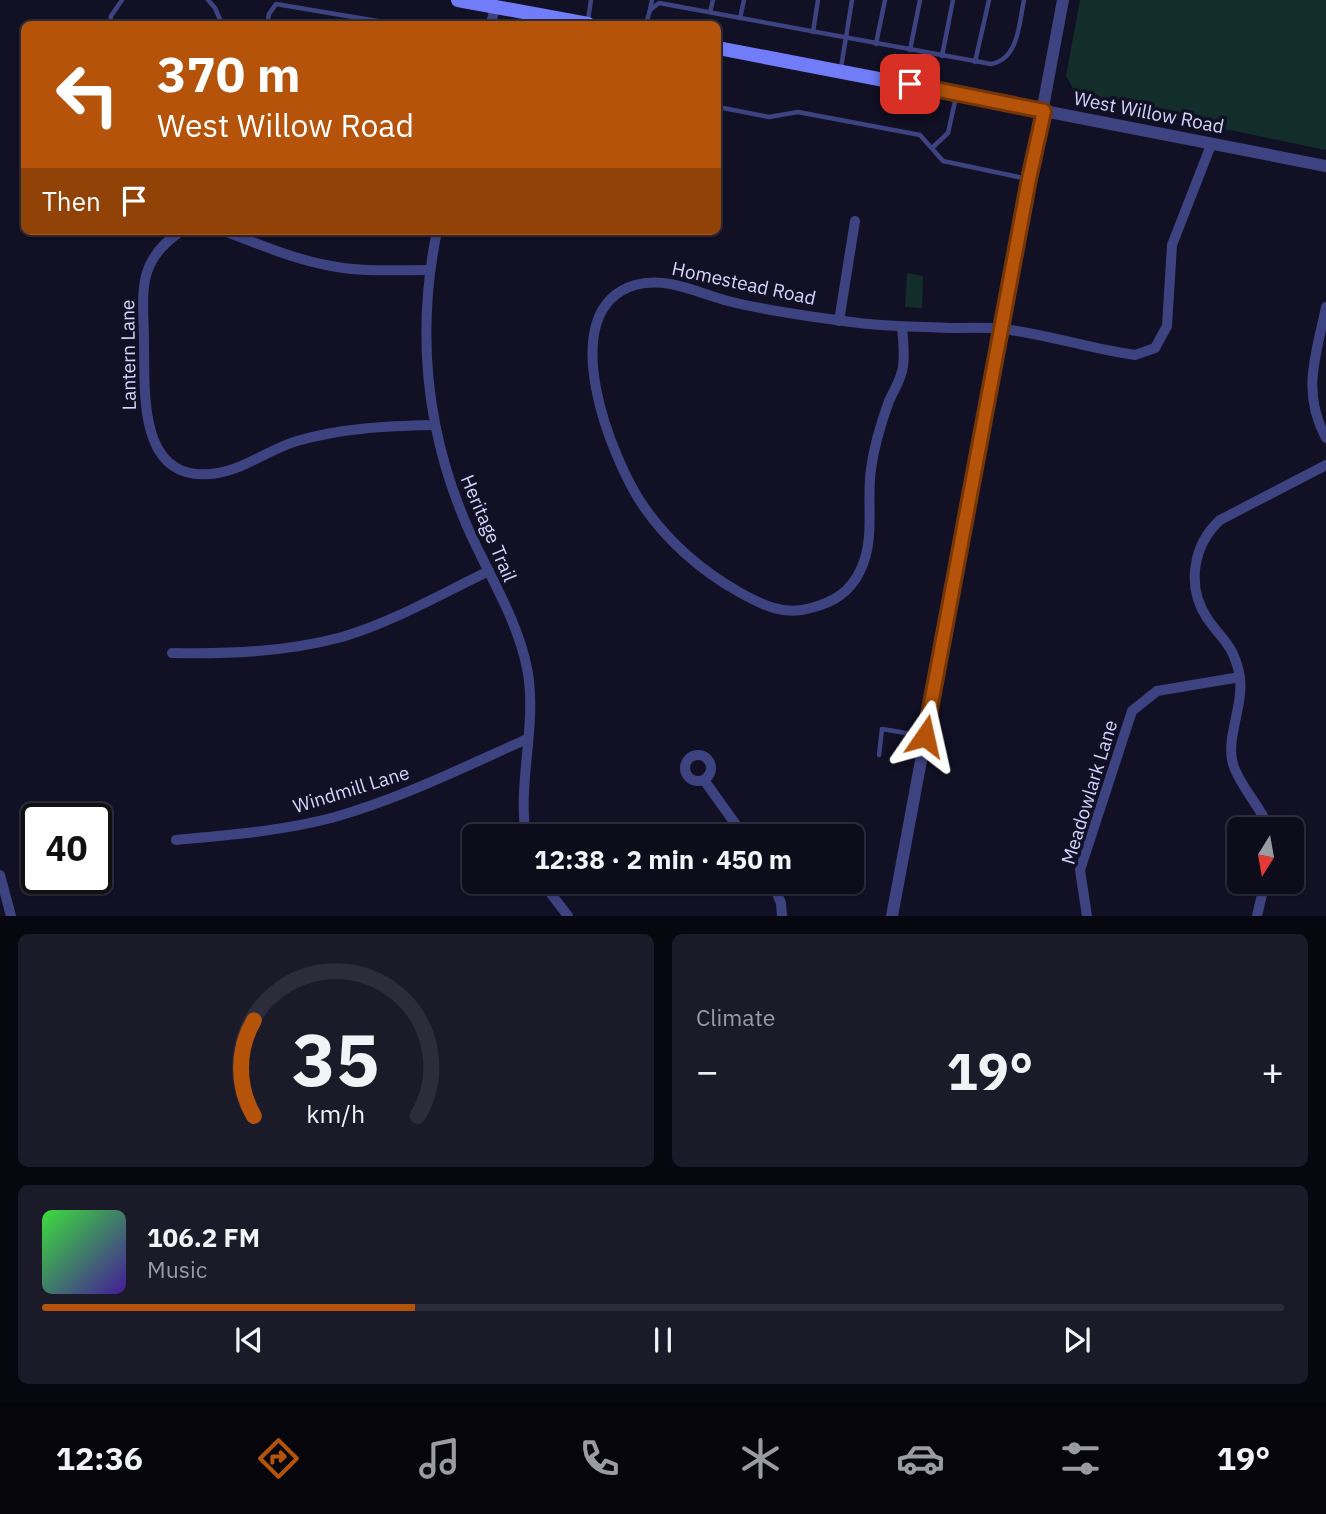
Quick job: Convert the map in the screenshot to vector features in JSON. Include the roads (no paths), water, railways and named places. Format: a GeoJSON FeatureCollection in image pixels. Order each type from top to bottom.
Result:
{"type":"FeatureCollection","features":[{"type":"Feature","properties":{"kind":"main road"},"geometry":{"type":"LineString","coordinates":[[457,0],[571,21]]}},
{"type":"Feature","properties":{"kind":"main road","name":"West Willow Road"},"geometry":{"type":"LineString","coordinates":[[721,49],[1044,111]]}},
{"type":"Feature","properties":{"kind":"street"},"geometry":{"type":"LineString","coordinates":[[892,915],[1063,0]]}},
{"type":"Feature","properties":{"kind":"street"},"geometry":{"type":"LineString","coordinates":[[492,21],[495,7]]}},
{"type":"Feature","properties":{"kind":"street","name":"West Willow Road"},"geometry":{"type":"LineString","coordinates":[[1044,111],[1326,166]]}},
{"type":"Feature","properties":{"kind":"street","name":"Homestead Road"},"geometry":{"type":"LineString","coordinates":[[902,327],[904,365],[884,415],[871,471],[869,536],[862,568],[845,593],[820,606],[788,611],[760,604],[718,580],[679,547],[646,509],[620,465],[600,412],[593,361],[595,327],[608,302],[620,293],[632,286],[660,283],[731,301],[839,321],[902,327],[1002,329],[1135,355],[1155,348],[1167,326],[1172,245],[1211,145]]}},
{"type":"Feature","properties":{"kind":"street"},"geometry":{"type":"LineString","coordinates":[[839,321],[855,221]]}},
{"type":"Feature","properties":{"kind":"street","name":"Lantern Lane"},"geometry":{"type":"LineString","coordinates":[[175,235],[160,245],[149,262],[144,287],[145,408],[150,437],[163,457],[198,474],[219,473],[295,442],[327,434],[365,427],[434,425]]}},
{"type":"Feature","properties":{"kind":"street"},"geometry":{"type":"LineString","coordinates":[[235,235],[297,258],[335,267],[372,271],[429,270]]}},
{"type":"Feature","properties":{"kind":"street","name":"Heritage Trail"},"geometry":{"type":"LineString","coordinates":[[436,235],[429,270],[425,320],[426,370],[434,425],[449,483],[489,570],[527,667],[530,698],[524,824]]}},
{"type":"Feature","properties":{"kind":"street"},"geometry":{"type":"LineString","coordinates":[[1326,307],[1321,359],[1311,394],[1317,420],[1326,438]]}},
{"type":"Feature","properties":{"kind":"street"},"geometry":{"type":"LineString","coordinates":[[1263,817],[1233,763],[1240,700],[1240,677],[1234,652],[1207,618],[1198,600],[1193,573],[1207,532],[1220,520],[1326,465]]}},
{"type":"Feature","properties":{"kind":"street"},"geometry":{"type":"LineString","coordinates":[[172,653],[246,653],[304,646],[344,636],[377,624],[489,570]]}},
{"type":"Feature","properties":{"kind":"street","name":"Meadowlark Lane"},"geometry":{"type":"LineString","coordinates":[[1087,915],[1080,870],[1132,711],[1157,691],[1240,677]]}},
{"type":"Feature","properties":{"kind":"street","name":"Windmill Lane"},"geometry":{"type":"LineString","coordinates":[[176,840],[240,834],[332,818],[415,789],[527,739]]}},
{"type":"Feature","properties":{"kind":"street"},"geometry":{"type":"LineString","coordinates":[[704,779],[736,824]]}},
{"type":"Feature","properties":{"kind":"street"},"geometry":{"type":"LineString","coordinates":[[0,875],[11,915]]}},
{"type":"Feature","properties":{"kind":"street"},"geometry":{"type":"LineString","coordinates":[[550,894],[565,915]]}},
{"type":"Feature","properties":{"kind":"street"},"geometry":{"type":"LineString","coordinates":[[776,894],[782,915]]}},
{"type":"Feature","properties":{"kind":"street"},"geometry":{"type":"LineString","coordinates":[[1257,915],[1262,894]]}},
{"type":"Feature","properties":{"kind":"lane"},"geometry":{"type":"LineString","coordinates":[[110,21],[122,0]]}},
{"type":"Feature","properties":{"kind":"lane"},"geometry":{"type":"LineString","coordinates":[[208,0],[221,21]]}},
{"type":"Feature","properties":{"kind":"lane"},"geometry":{"type":"LineString","coordinates":[[588,21],[591,0]]}},
{"type":"Feature","properties":{"kind":"lane"},"geometry":{"type":"LineString","coordinates":[[647,21],[652,0]]}},
{"type":"Feature","properties":{"kind":"lane"},"geometry":{"type":"LineString","coordinates":[[678,6],[679,0]]}},
{"type":"Feature","properties":{"kind":"lane"},"geometry":{"type":"LineString","coordinates":[[710,12],[713,0]]}},
{"type":"Feature","properties":{"kind":"lane"},"geometry":{"type":"LineString","coordinates":[[740,18],[744,0]]}},
{"type":"Feature","properties":{"kind":"lane"},"geometry":{"type":"LineString","coordinates":[[813,32],[818,0]]}},
{"type":"Feature","properties":{"kind":"lane"},"geometry":{"type":"LineString","coordinates":[[840,71],[852,0]]}},
{"type":"Feature","properties":{"kind":"lane"},"geometry":{"type":"LineString","coordinates":[[876,44],[885,0]]}},
{"type":"Feature","properties":{"kind":"lane"},"geometry":{"type":"LineString","coordinates":[[910,50],[920,0]]}},
{"type":"Feature","properties":{"kind":"lane"},"geometry":{"type":"LineString","coordinates":[[942,56],[953,0]]}},
{"type":"Feature","properties":{"kind":"lane"},"geometry":{"type":"LineString","coordinates":[[975,61],[989,0]]}},
{"type":"Feature","properties":{"kind":"lane"},"geometry":{"type":"LineString","coordinates":[[650,10],[659,3],[678,6],[991,64],[1001,62],[1013,51],[1024,0]]}},
{"type":"Feature","properties":{"kind":"lane"},"geometry":{"type":"LineString","coordinates":[[268,21],[276,4],[377,21]]}},
{"type":"Feature","properties":{"kind":"lane"},"geometry":{"type":"LineString","coordinates":[[932,148],[948,133],[957,93]]}},
{"type":"Feature","properties":{"kind":"lane"},"geometry":{"type":"LineString","coordinates":[[721,108],[769,117],[798,112],[920,135],[943,161],[1029,179]]}},
{"type":"Feature","properties":{"kind":"lane"},"geometry":{"type":"LineString","coordinates":[[879,755],[882,729],[925,736]]}}]}
